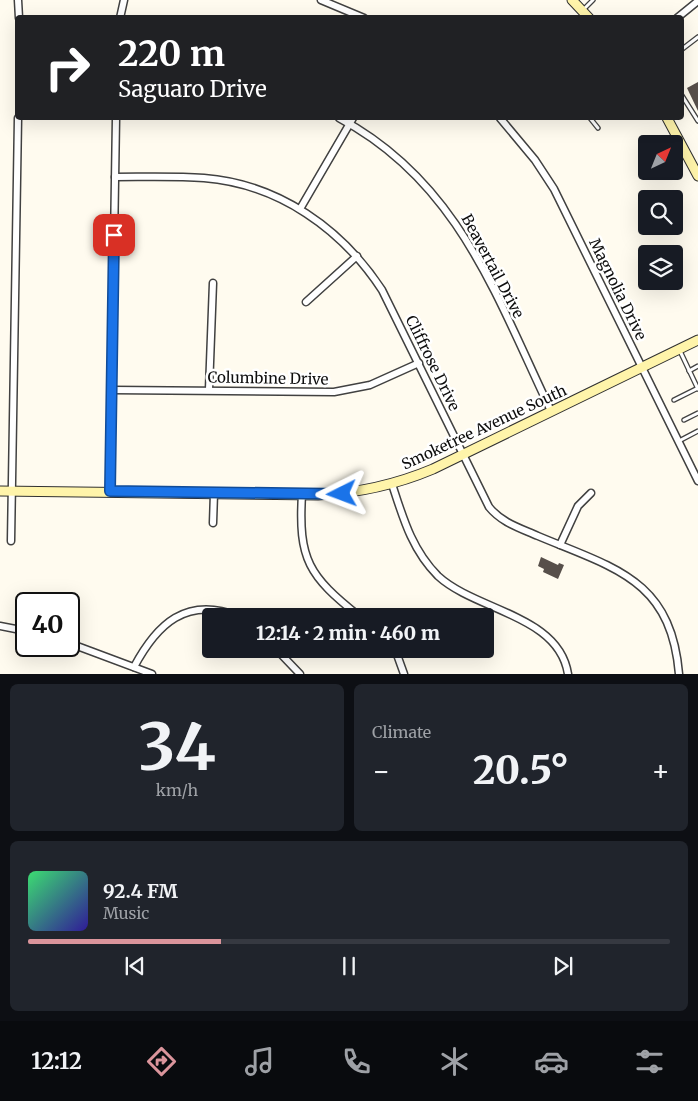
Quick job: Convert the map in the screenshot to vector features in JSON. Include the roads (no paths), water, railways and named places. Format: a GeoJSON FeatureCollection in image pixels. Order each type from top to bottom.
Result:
{"type":"FeatureCollection","features":[{"type":"Feature","properties":{"kind":"street"},"geometry":{"type":"LineString","coordinates":[[18,0],[19,15]]}},
{"type":"Feature","properties":{"kind":"street"},"geometry":{"type":"LineString","coordinates":[[121,15],[124,0]]}},
{"type":"Feature","properties":{"kind":"street"},"geometry":{"type":"LineString","coordinates":[[321,0],[357,15]]}},
{"type":"Feature","properties":{"kind":"street"},"geometry":{"type":"LineString","coordinates":[[572,0],[586,15]]}},
{"type":"Feature","properties":{"kind":"street"},"geometry":{"type":"LineString","coordinates":[[681,15],[697,1]]}},
{"type":"Feature","properties":{"kind":"street"},"geometry":{"type":"LineString","coordinates":[[11,541],[18,120]]}},
{"type":"Feature","properties":{"kind":"street"},"geometry":{"type":"LineString","coordinates":[[110,491],[116,120]]}},
{"type":"Feature","properties":{"kind":"street"},"geometry":{"type":"LineString","coordinates":[[300,209],[352,120]]}},
{"type":"Feature","properties":{"kind":"street","name":"Beavertail Drive"},"geometry":{"type":"LineString","coordinates":[[352,120],[417,175],[452,216],[480,262],[552,411]]}},
{"type":"Feature","properties":{"kind":"street","name":"Magnolia Drive"},"geometry":{"type":"LineString","coordinates":[[502,120],[535,160],[554,190],[698,481]]}},
{"type":"Feature","properties":{"kind":"street"},"geometry":{"type":"LineString","coordinates":[[667,120],[698,176]]}},
{"type":"Feature","properties":{"kind":"street","name":"Cliffrose Drive"},"geometry":{"type":"LineString","coordinates":[[115,177],[203,178],[223,181],[261,191],[300,209],[330,230],[357,256],[382,290],[487,504],[495,514],[510,524],[620,571],[650,595],[670,628],[676,646],[679,674]]}},
{"type":"Feature","properties":{"kind":"street"},"geometry":{"type":"LineString","coordinates":[[306,302],[357,256]]}},
{"type":"Feature","properties":{"kind":"street"},"geometry":{"type":"LineString","coordinates":[[210,389],[213,283]]}},
{"type":"Feature","properties":{"kind":"street","name":"Smoketree Avenue South"},"geometry":{"type":"LineString","coordinates":[[0,491],[342,494],[392,484],[433,469],[698,340]]}},
{"type":"Feature","properties":{"kind":"street","name":"Columbine Drive"},"geometry":{"type":"LineString","coordinates":[[112,390],[346,391],[376,383],[419,363]]}},
{"type":"Feature","properties":{"kind":"street"},"geometry":{"type":"LineString","coordinates":[[392,484],[411,539],[430,567],[464,595],[543,632],[559,650],[568,674]]}},
{"type":"Feature","properties":{"kind":"street"},"geometry":{"type":"LineString","coordinates":[[213,523],[214,493]]}},
{"type":"Feature","properties":{"kind":"street"},"geometry":{"type":"LineString","coordinates":[[560,545],[580,503],[591,493]]}},
{"type":"Feature","properties":{"kind":"street"},"geometry":{"type":"LineString","coordinates":[[302,494],[300,533],[308,563],[325,588],[349,608]]}},
{"type":"Feature","properties":{"kind":"street"},"geometry":{"type":"LineString","coordinates":[[134,667],[152,636],[177,617],[202,611]]}},
{"type":"Feature","properties":{"kind":"street"},"geometry":{"type":"LineString","coordinates":[[0,626],[15,629]]}},
{"type":"Feature","properties":{"kind":"street"},"geometry":{"type":"LineString","coordinates":[[80,647],[152,674]]}},
{"type":"Feature","properties":{"kind":"street"},"geometry":{"type":"LineString","coordinates":[[285,658],[300,674]]}},
{"type":"Feature","properties":{"kind":"street"},"geometry":{"type":"LineString","coordinates":[[398,658],[404,674]]}},
{"type":"Feature","properties":{"kind":"lane"},"geometry":{"type":"LineString","coordinates":[[582,10],[593,0]]}},
{"type":"Feature","properties":{"kind":"lane"},"geometry":{"type":"LineString","coordinates":[[684,48],[698,37]]}},
{"type":"Feature","properties":{"kind":"lane"},"geometry":{"type":"LineString","coordinates":[[684,99],[698,122]]}},
{"type":"Feature","properties":{"kind":"lane"},"geometry":{"type":"LineString","coordinates":[[592,120],[598,128]]}},
{"type":"Feature","properties":{"kind":"lane"},"geometry":{"type":"LineString","coordinates":[[674,400],[698,389],[679,349]]}},
{"type":"Feature","properties":{"kind":"lane"},"geometry":{"type":"LineString","coordinates":[[689,371],[698,366]]}},
{"type":"Feature","properties":{"kind":"lane"},"geometry":{"type":"LineString","coordinates":[[684,420],[698,413]]}},
{"type":"Feature","properties":{"kind":"lane"},"geometry":{"type":"LineString","coordinates":[[678,442],[698,432]]}}]}
